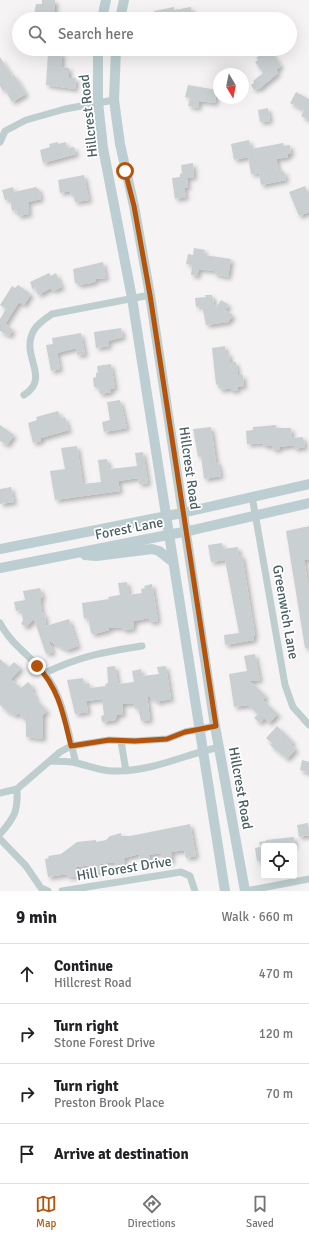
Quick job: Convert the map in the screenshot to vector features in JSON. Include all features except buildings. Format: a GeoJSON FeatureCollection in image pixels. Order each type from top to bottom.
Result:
{"type":"FeatureCollection","features":[{"type":"Feature","properties":{"kind":"main road"},"geometry":{"type":"LineString","coordinates":[[103,12],[106,0]]}},
{"type":"Feature","properties":{"kind":"main road"},"geometry":{"type":"LineString","coordinates":[[121,12],[124,0]]}},
{"type":"Feature","properties":{"kind":"main road","name":"Hillcrest Road"},"geometry":{"type":"LineString","coordinates":[[98,56],[98,102],[103,148],[132,298],[225,891]]}},
{"type":"Feature","properties":{"kind":"main road","name":"Hillcrest Road"},"geometry":{"type":"LineString","coordinates":[[116,56],[114,100],[120,144],[134,206],[150,295],[185,532],[216,726],[245,891]]}},
{"type":"Feature","properties":{"kind":"main road","name":"Forest Lane"},"geometry":{"type":"LineString","coordinates":[[0,549],[182,513],[309,484]]}},
{"type":"Feature","properties":{"kind":"main road","name":"Forest Lane"},"geometry":{"type":"LineString","coordinates":[[0,568],[185,532],[309,502]]}},
{"type":"Feature","properties":{"kind":"main road"},"geometry":{"type":"LineString","coordinates":[[71,554],[96,556],[152,548],[159,551],[173,562]]}},
{"type":"Feature","properties":{"kind":"street"},"geometry":{"type":"LineString","coordinates":[[0,142],[2,130],[45,113],[114,100]]}},
{"type":"Feature","properties":{"kind":"street"},"geometry":{"type":"LineString","coordinates":[[24,395],[33,389],[37,381],[31,358],[30,338],[41,321],[52,314],[150,295]]}},
{"type":"Feature","properties":{"kind":"street","name":"Greenwich Lane"},"geometry":{"type":"LineString","coordinates":[[252,496],[285,685],[293,706],[309,725]]}},
{"type":"Feature","properties":{"kind":"street"},"geometry":{"type":"LineString","coordinates":[[0,623],[8,637],[45,673],[60,702],[76,763]]}},
{"type":"Feature","properties":{"kind":"street"},"geometry":{"type":"LineString","coordinates":[[45,673],[69,662],[98,652],[142,646]]}},
{"type":"Feature","properties":{"kind":"street"},"geometry":{"type":"LineString","coordinates":[[0,793],[18,789],[50,761],[71,746],[109,740],[121,741],[167,739],[185,732],[216,726]]}},
{"type":"Feature","properties":{"kind":"street"},"geometry":{"type":"LineString","coordinates":[[121,741],[126,771]]}},
{"type":"Feature","properties":{"kind":"street"},"geometry":{"type":"LineString","coordinates":[[50,761],[76,763],[111,771],[126,771],[162,765],[179,757],[220,747]]}},
{"type":"Feature","properties":{"kind":"street"},"geometry":{"type":"LineString","coordinates":[[0,834],[13,819],[18,805],[18,789]]}},
{"type":"Feature","properties":{"kind":"street"},"geometry":{"type":"LineString","coordinates":[[0,839],[26,866],[41,888],[48,891]]}},
{"type":"Feature","properties":{"kind":"street","name":"Hill Forest Drive"},"geometry":{"type":"LineString","coordinates":[[62,891],[182,872],[190,876],[195,891]]}},
{"type":"Feature","properties":{"kind":"street"},"geometry":{"type":"LineString","coordinates":[[245,891],[309,879]]}},
{"type":"Feature","properties":{"kind":"route"},"geometry":{"type":"LineString","coordinates":[[37,666],[45,673],[60,702],[71,746],[109,740],[152,741],[167,739],[185,732],[216,726],[180,500],[150,295],[132,194],[125,171]]}}]}
